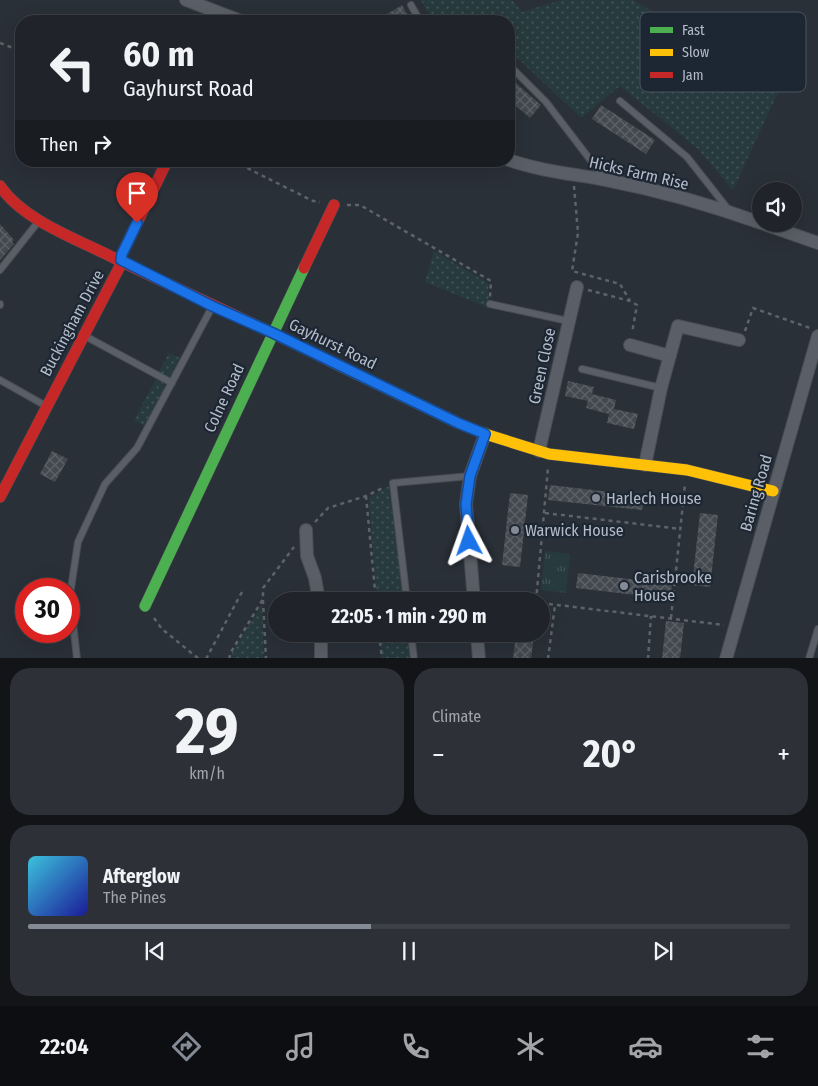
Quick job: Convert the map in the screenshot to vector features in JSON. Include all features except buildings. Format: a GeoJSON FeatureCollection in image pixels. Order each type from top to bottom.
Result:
{"type":"FeatureCollection","features":[{"type":"Feature","properties":{"kind":"street"},"geometry":{"type":"LineString","coordinates":[[186,0],[215,5],[231,15]]}},
{"type":"Feature","properties":{"kind":"street","name":"Hicks Farm Rise"},"geometry":{"type":"LineString","coordinates":[[515,162],[606,180],[752,219]]}},
{"type":"Feature","properties":{"kind":"street","name":"Buckingham Drive"},"geometry":{"type":"LineString","coordinates":[[0,497],[120,266],[122,254],[164,167]]}},
{"type":"Feature","properties":{"kind":"street","name":"Gayhurst Road"},"geometry":{"type":"LineString","coordinates":[[0,186],[7,196],[40,221],[212,306],[273,333],[458,423],[485,434],[549,454],[687,470],[773,491]]}},
{"type":"Feature","properties":{"kind":"street","name":"Colne Road"},"geometry":{"type":"LineString","coordinates":[[145,606],[334,205]]}},
{"type":"Feature","properties":{"kind":"street","name":"Hicks Farm Rise"},"geometry":{"type":"LineString","coordinates":[[788,232],[818,243]]}},
{"type":"Feature","properties":{"kind":"street","name":"Green Close"},"geometry":{"type":"LineString","coordinates":[[539,451],[577,287]]}},
{"type":"Feature","properties":{"kind":"street"},"geometry":{"type":"LineString","coordinates":[[646,465],[661,388],[678,326],[739,340]]}},
{"type":"Feature","properties":{"kind":"street","name":"Baring Road"},"geometry":{"type":"LineString","coordinates":[[726,658],[816,337]]}},
{"type":"Feature","properties":{"kind":"street"},"geometry":{"type":"LineString","coordinates":[[630,344],[670,356]]}},
{"type":"Feature","properties":{"kind":"street"},"geometry":{"type":"LineString","coordinates":[[473,592],[466,504],[470,476],[485,434]]}},
{"type":"Feature","properties":{"kind":"street"},"geometry":{"type":"LineString","coordinates":[[306,530],[308,556],[317,592]]}},
{"type":"Feature","properties":{"kind":"street"},"geometry":{"type":"LineString","coordinates":[[321,642],[321,658]]}},
{"type":"Feature","properties":{"kind":"street"},"geometry":{"type":"LineString","coordinates":[[478,642],[479,658]]}},
{"type":"Feature","properties":{"kind":"lane"},"geometry":{"type":"LineString","coordinates":[[411,5],[417,15]]}},
{"type":"Feature","properties":{"kind":"lane"},"geometry":{"type":"LineString","coordinates":[[515,71],[546,102],[606,180]]}},
{"type":"Feature","properties":{"kind":"lane"},"geometry":{"type":"LineString","coordinates":[[620,101],[687,157],[730,212]]}},
{"type":"Feature","properties":{"kind":"lane"},"geometry":{"type":"LineString","coordinates":[[0,270],[40,221]]}},
{"type":"Feature","properties":{"kind":"lane"},"geometry":{"type":"LineString","coordinates":[[490,304],[568,320]]}},
{"type":"Feature","properties":{"kind":"lane"},"geometry":{"type":"LineString","coordinates":[[77,658],[70,596],[78,542],[106,484],[137,448],[212,306]]}},
{"type":"Feature","properties":{"kind":"lane"},"geometry":{"type":"LineString","coordinates":[[84,336],[172,383]]}},
{"type":"Feature","properties":{"kind":"lane"},"geometry":{"type":"LineString","coordinates":[[582,368],[661,388]]}},
{"type":"Feature","properties":{"kind":"lane"},"geometry":{"type":"LineString","coordinates":[[0,380],[47,407]]}},
{"type":"Feature","properties":{"kind":"lane"},"geometry":{"type":"LineString","coordinates":[[406,592],[393,483],[470,476]]}},
{"type":"Feature","properties":{"kind":"lane"},"geometry":{"type":"LineString","coordinates":[[808,658],[818,628]]}},
{"type":"Feature","properties":{"kind":"lane"},"geometry":{"type":"LineString","coordinates":[[412,642],[414,658]]}},
{"type":"Feature","properties":{"kind":"path"},"geometry":{"type":"LineString","coordinates":[[0,43],[15,49]]}},
{"type":"Feature","properties":{"kind":"path"},"geometry":{"type":"LineString","coordinates":[[245,167],[314,201],[334,205],[360,205],[491,281],[490,304]]}},
{"type":"Feature","properties":{"kind":"path"},"geometry":{"type":"LineString","coordinates":[[573,175],[578,234],[572,271],[620,284],[630,301]]}},
{"type":"Feature","properties":{"kind":"path"},"geometry":{"type":"LineString","coordinates":[[577,287],[630,301],[637,305],[630,344]]}},
{"type":"Feature","properties":{"kind":"path"},"geometry":{"type":"LineString","coordinates":[[739,340],[745,333],[753,308],[816,337]]}},
{"type":"Feature","properties":{"kind":"path"},"geometry":{"type":"LineString","coordinates":[[671,618],[687,470]]}},
{"type":"Feature","properties":{"kind":"path"},"geometry":{"type":"LineString","coordinates":[[537,592],[548,473]]}},
{"type":"Feature","properties":{"kind":"path"},"geometry":{"type":"LineString","coordinates":[[266,658],[262,588],[306,530],[328,508],[366,496],[393,483]]}},
{"type":"Feature","properties":{"kind":"path"},"geometry":{"type":"LineString","coordinates":[[366,496],[375,592]]}},
{"type":"Feature","properties":{"kind":"path"},"geometry":{"type":"LineString","coordinates":[[545,512],[681,529]]}},
{"type":"Feature","properties":{"kind":"path"},"geometry":{"type":"LineString","coordinates":[[206,658],[243,590]]}},
{"type":"Feature","properties":{"kind":"path"},"geometry":{"type":"LineString","coordinates":[[229,658],[263,599]]}},
{"type":"Feature","properties":{"kind":"path"},"geometry":{"type":"LineString","coordinates":[[550,604],[735,626]]}},
{"type":"Feature","properties":{"kind":"path"},"geometry":{"type":"LineString","coordinates":[[548,658],[555,605]]}},
{"type":"Feature","properties":{"kind":"path"},"geometry":{"type":"LineString","coordinates":[[648,658],[651,616]]}},
{"type":"Feature","properties":{"kind":"path"},"geometry":{"type":"LineString","coordinates":[[162,629],[199,658]]}},
{"type":"Feature","properties":{"kind":"path"},"geometry":{"type":"LineString","coordinates":[[381,642],[382,658]]}},
{"type":"Feature","properties":{"kind":"green space"},"geometry":{"type":"Polygon","coordinates":[[[421,0],[512,0],[522,12],[562,0],[633,0],[654,12],[640,12],[640,92],[778,92],[733,190],[698,149],[620,86],[581,118],[515,56],[515,15],[430,15],[421,0]]]}},
{"type":"Feature","properties":{"kind":"green space"},"geometry":{"type":"Polygon","coordinates":[[[434,251],[488,283],[489,308],[425,282],[434,251]]]}},
{"type":"Feature","properties":{"kind":"green space"},"geometry":{"type":"Polygon","coordinates":[[[169,353],[180,358],[169,378],[158,373],[169,353]]]}},
{"type":"Feature","properties":{"kind":"green space"},"geometry":{"type":"Polygon","coordinates":[[[156,379],[163,383],[165,387],[144,426],[134,420],[156,379]]]}},
{"type":"Feature","properties":{"kind":"green space"},"geometry":{"type":"Polygon","coordinates":[[[389,486],[403,592],[376,592],[369,498],[389,486]]]}},
{"type":"Feature","properties":{"kind":"green space"},"geometry":{"type":"Polygon","coordinates":[[[545,551],[570,554],[566,593],[541,590],[545,551]]]}},
{"type":"Feature","properties":{"kind":"green space"},"geometry":{"type":"Polygon","coordinates":[[[262,604],[264,658],[231,658],[232,653],[262,604]]]}},
{"type":"Feature","properties":{"kind":"green space"},"geometry":{"type":"Polygon","coordinates":[[[380,642],[409,642],[411,658],[381,658],[380,642]]]}},
{"type":"Feature","properties":{"kind":"traffic: fast"},"geometry":{"type":"LineString","coordinates":[[145,606],[304,268]]}},
{"type":"Feature","properties":{"kind":"traffic: slow"},"geometry":{"type":"LineString","coordinates":[[330,361],[458,423],[485,434],[549,454],[687,470],[773,491]]}},
{"type":"Feature","properties":{"kind":"traffic: jam"},"geometry":{"type":"LineString","coordinates":[[0,497],[120,266],[122,254],[164,167]]}},
{"type":"Feature","properties":{"kind":"traffic: jam"},"geometry":{"type":"LineString","coordinates":[[0,186],[23,209],[52,228],[330,361]]}},
{"type":"Feature","properties":{"kind":"traffic: jam"},"geometry":{"type":"LineString","coordinates":[[304,268],[334,205]]}},
{"type":"Feature","properties":{"kind":"place","name":"Harlech House"},"geometry":{"type":"Point","coordinates":[596,498]}},
{"type":"Feature","properties":{"kind":"place","name":"Warwick House"},"geometry":{"type":"Point","coordinates":[515,530]}},
{"type":"Feature","properties":{"kind":"place","name":"Carisbrooke House"},"geometry":{"type":"Point","coordinates":[624,586]}},
{"type":"Feature","properties":{"kind":"route"},"geometry":{"type":"LineString","coordinates":[[137,223],[121,260],[212,306],[273,333],[458,423],[485,434],[470,476],[466,504],[469,541]]}}]}
